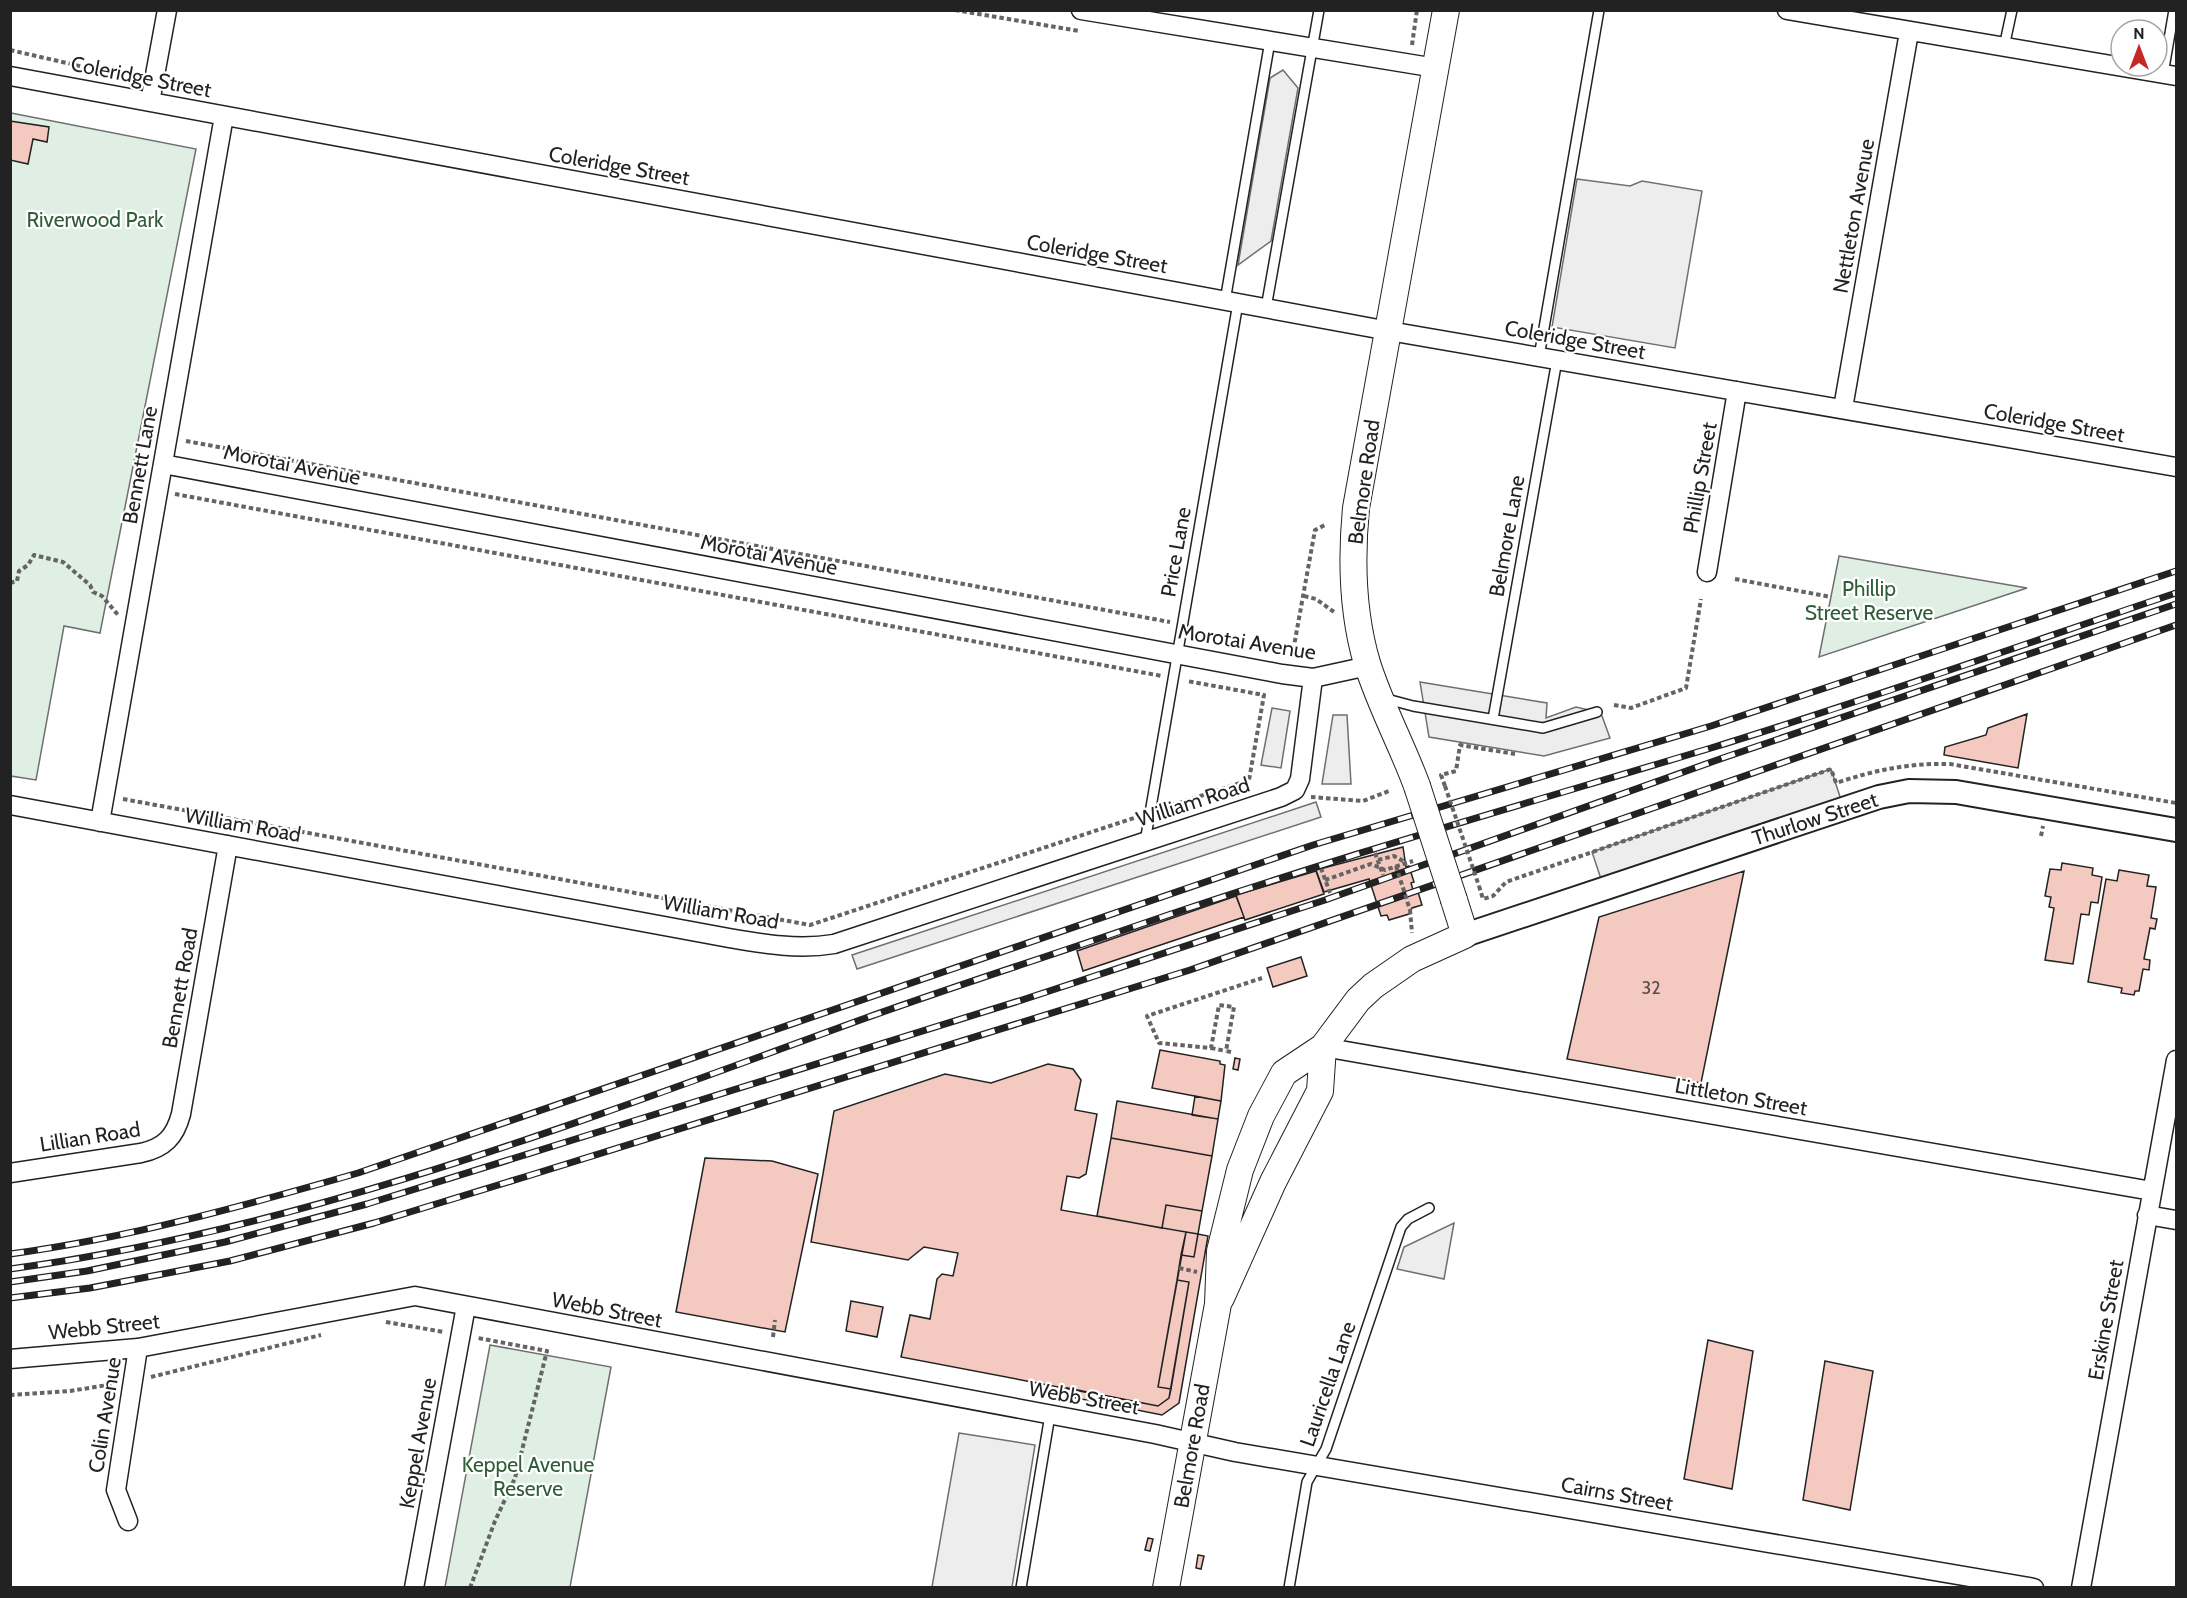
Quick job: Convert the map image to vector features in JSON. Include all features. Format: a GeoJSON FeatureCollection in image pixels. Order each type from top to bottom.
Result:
{"type":"FeatureCollection","features":[{"type":"Feature","properties":{"kind":"main road","name":"Belmore Road"},"geometry":{"type":"LineString","coordinates":[[1166,1587],[1218,1304],[1220,1251],[1230,1201],[1249,1143],[1284,1073],[1323,1047],[1358,1000],[1387,974],[1412,959],[1465,935],[1417,786],[1368,666],[1356,612],[1353,538],[1356,508],[1446,10]]}},
{"type":"Feature","properties":{"kind":"main road","name":"Belmore Road"},"geometry":{"type":"LineString","coordinates":[[1218,1304],[1240,1260],[1273,1182],[1320,1091],[1323,1047]]}},
{"type":"Feature","properties":{"kind":"street"},"geometry":{"type":"LineString","coordinates":[[150,102],[167,10]]}},
{"type":"Feature","properties":{"kind":"street"},"geometry":{"type":"LineString","coordinates":[[1081,10],[1436,68]]}},
{"type":"Feature","properties":{"kind":"street"},"geometry":{"type":"LineString","coordinates":[[1787,10],[2170,75]]}},
{"type":"Feature","properties":{"kind":"street","name":"Nettleton Avenue"},"geometry":{"type":"LineString","coordinates":[[1843,408],[1909,32]]}},
{"type":"Feature","properties":{"kind":"street","name":"Coleridge Street"},"geometry":{"type":"LineString","coordinates":[[10,76],[1389,331],[2176,467]]}},
{"type":"Feature","properties":{"kind":"street","name":"Bennett Lane"},"geometry":{"type":"LineString","coordinates":[[100,822],[224,116]]}},
{"type":"Feature","properties":{"kind":"street","name":"Phillip Street"},"geometry":{"type":"LineString","coordinates":[[1707,572],[1737,391]]}},
{"type":"Feature","properties":{"kind":"street","name":"Morotai Avenue"},"geometry":{"type":"LineString","coordinates":[[163,464],[1313,678],[1368,666]]}},
{"type":"Feature","properties":{"kind":"street"},"geometry":{"type":"LineString","coordinates":[[1295,789],[1300,779],[1313,678]]}},
{"type":"Feature","properties":{"kind":"street","name":"William Road"},"geometry":{"type":"LineString","coordinates":[[10,805],[729,938],[775,945],[814,947],[834,944],[1145,842],[1281,797],[1295,789]]}},
{"type":"Feature","properties":{"kind":"street","name":"Thurlow Street"},"geometry":{"type":"LineString","coordinates":[[1465,935],[1879,797],[1909,791],[1956,792],[2176,830]]}},
{"type":"Feature","properties":{"kind":"street","name":"Bennett Road"},"geometry":{"type":"LineString","coordinates":[[172,1137],[181,1114],[228,845]]}},
{"type":"Feature","properties":{"kind":"street","name":"Littleton Street"},"geometry":{"type":"LineString","coordinates":[[1323,1047],[2152,1191]]}},
{"type":"Feature","properties":{"kind":"street","name":"Erskine Street"},"geometry":{"type":"LineString","coordinates":[[2081,1587],[2176,1060]]}},
{"type":"Feature","properties":{"kind":"street","name":"Lillian Road"},"geometry":{"type":"LineString","coordinates":[[10,1173],[141,1153],[153,1150],[172,1137]]}},
{"type":"Feature","properties":{"kind":"street"},"geometry":{"type":"LineString","coordinates":[[2147,1215],[2176,1220]]}},
{"type":"Feature","properties":{"kind":"street","name":"Webb Street"},"geometry":{"type":"LineString","coordinates":[[10,1359],[138,1348],[415,1296],[1192,1442]]}},
{"type":"Feature","properties":{"kind":"street","name":"Keppel Avenue"},"geometry":{"type":"LineString","coordinates":[[414,1587],[466,1306]]}},
{"type":"Feature","properties":{"kind":"street","name":"Colin Avenue"},"geometry":{"type":"LineString","coordinates":[[128,1521],[116,1490],[138,1348]]}},
{"type":"Feature","properties":{"kind":"street","name":"Cairns Street"},"geometry":{"type":"LineString","coordinates":[[1192,1442],[1317,1466],[2034,1587]]}},
{"type":"Feature","properties":{"kind":"lane"},"geometry":{"type":"LineString","coordinates":[[1266,308],[1319,10]]}},
{"type":"Feature","properties":{"kind":"lane"},"geometry":{"type":"LineString","coordinates":[[1539,357],[1599,10]]}},
{"type":"Feature","properties":{"kind":"lane"},"geometry":{"type":"LineString","coordinates":[[2004,47],[2012,10]]}},
{"type":"Feature","properties":{"kind":"lane"},"geometry":{"type":"LineString","coordinates":[[2170,75],[2174,10]]}},
{"type":"Feature","properties":{"kind":"lane","name":"Price Lane"},"geometry":{"type":"LineString","coordinates":[[1145,842],[1232,302],[1270,41]]}},
{"type":"Feature","properties":{"kind":"lane","name":"Belmore Lane"},"geometry":{"type":"LineString","coordinates":[[1493,719],[1557,360]]}},
{"type":"Feature","properties":{"kind":"lane"},"geometry":{"type":"LineString","coordinates":[[1381,698],[1413,706],[1543,728],[1596,712]]}},
{"type":"Feature","properties":{"kind":"lane","name":"Lauricella Lane"},"geometry":{"type":"LineString","coordinates":[[1289,1587],[1307,1482],[1326,1449],[1401,1227],[1408,1219],[1429,1208]]}},
{"type":"Feature","properties":{"kind":"lane"},"geometry":{"type":"LineString","coordinates":[[1021,1587],[1050,1415]]}},
{"type":"Feature","properties":{"kind":"path"},"geometry":{"type":"LineString","coordinates":[[1411,49],[1417,10]]}},
{"type":"Feature","properties":{"kind":"path"},"geometry":{"type":"LineString","coordinates":[[10,50],[112,74]]}},
{"type":"Feature","properties":{"kind":"path"},"geometry":{"type":"LineString","coordinates":[[105,797],[810,925],[1249,780],[1264,695],[173,494],[163,464],[177,439],[1175,623]]}},
{"type":"Feature","properties":{"kind":"path"},"geometry":{"type":"LineString","coordinates":[[1295,648],[1315,530],[1328,524]]}},
{"type":"Feature","properties":{"kind":"path"},"geometry":{"type":"LineString","coordinates":[[10,583],[17,581],[19,571],[28,565],[34,555],[63,562],[90,585],[93,592],[102,596],[116,614],[135,624]]}},
{"type":"Feature","properties":{"kind":"path"},"geometry":{"type":"LineString","coordinates":[[1735,579],[1831,597]]}},
{"type":"Feature","properties":{"kind":"path"},"geometry":{"type":"LineString","coordinates":[[1304,596],[1316,599],[1334,612]]}},
{"type":"Feature","properties":{"kind":"path"},"geometry":{"type":"LineString","coordinates":[[1614,705],[1631,708],[1686,688],[1701,599]]}},
{"type":"Feature","properties":{"kind":"path"},"geometry":{"type":"LineString","coordinates":[[1483,899],[1441,775],[1456,771],[1460,745],[1515,754]]}},
{"type":"Feature","properties":{"kind":"path"},"geometry":{"type":"LineString","coordinates":[[1295,789],[1317,799],[1363,801],[1389,791]]}},
{"type":"Feature","properties":{"kind":"path"},"geometry":{"type":"LineString","coordinates":[[1376,853],[1383,875]]}},
{"type":"Feature","properties":{"kind":"path"},"geometry":{"type":"LineString","coordinates":[[1378,860],[1394,856],[1406,863]]}},
{"type":"Feature","properties":{"kind":"path"},"geometry":{"type":"LineString","coordinates":[[1325,880],[1371,864],[1384,870],[1413,861]]}},
{"type":"Feature","properties":{"kind":"path"},"geometry":{"type":"LineString","coordinates":[[1396,866],[1410,909],[1412,933]]}},
{"type":"Feature","properties":{"kind":"path"},"geometry":{"type":"LineString","coordinates":[[1321,868],[1330,893]]}},
{"type":"Feature","properties":{"kind":"path"},"geometry":{"type":"LineString","coordinates":[[1211,1048],[1219,1005],[1234,1007],[1228,1051],[1159,1044],[1147,1016],[1262,978]]}},
{"type":"Feature","properties":{"kind":"path"},"geometry":{"type":"LineString","coordinates":[[1179,1269],[1197,1272]]}},
{"type":"Feature","properties":{"kind":"path"},"geometry":{"type":"LineString","coordinates":[[773,1337],[776,1320]]}},
{"type":"Feature","properties":{"kind":"path"},"geometry":{"type":"LineString","coordinates":[[385,1322],[547,1351],[516,1479],[495,1521],[470,1587]]}},
{"type":"Feature","properties":{"kind":"path"},"geometry":{"type":"LineString","coordinates":[[10,1395],[70,1391],[133,1381],[332,1332]]}},
{"type":"Feature","properties":{"kind":"green space","name":"Riverwood Park"},"geometry":{"type":"Polygon","coordinates":[[[11,113],[196,149],[100,633],[64,626],[36,780],[11,776],[11,113]]]}},
{"type":"Feature","properties":{"kind":"green space","name":"Phillip Street Reserve"},"geometry":{"type":"Polygon","coordinates":[[[1839,556],[2027,588],[1819,657],[1839,556]]]}},
{"type":"Feature","properties":{"kind":"green space","name":"Keppel Avenue Reserve"},"geometry":{"type":"Polygon","coordinates":[[[490,1345],[611,1367],[570,1587],[445,1587],[490,1345]]]}},
{"type":"Feature","properties":{"kind":"shaded area"},"geometry":{"type":"Polygon","coordinates":[[[1283,70],[1298,88],[1271,241],[1238,265],[1270,78],[1283,70]]]}},
{"type":"Feature","properties":{"kind":"shaded area"},"geometry":{"type":"Polygon","coordinates":[[[1577,179],[1630,186],[1642,181],[1702,191],[1675,348],[1552,327],[1577,179]]]}},
{"type":"Feature","properties":{"kind":"shaded area"},"geometry":{"type":"Polygon","coordinates":[[[1420,682],[1547,703],[1546,718],[1576,707],[1597,712],[1602,716],[1610,738],[1544,756],[1429,737],[1420,682]]]}},
{"type":"Feature","properties":{"kind":"shaded area"},"geometry":{"type":"Polygon","coordinates":[[[1272,708],[1290,711],[1281,768],[1261,765],[1272,708]]]}},
{"type":"Feature","properties":{"kind":"shaded area"},"geometry":{"type":"Polygon","coordinates":[[[1333,715],[1347,715],[1351,784],[1322,784],[1333,715]]]}},
{"type":"Feature","properties":{"kind":"shaded area"},"geometry":{"type":"Polygon","coordinates":[[[1831,769],[1844,809],[1604,888],[1592,852],[1831,769]]]}},
{"type":"Feature","properties":{"kind":"shaded area"},"geometry":{"type":"Polygon","coordinates":[[[1316,802],[1321,817],[857,969],[852,955],[1316,802]]]}},
{"type":"Feature","properties":{"kind":"shaded area"},"geometry":{"type":"Polygon","coordinates":[[[1454,1223],[1444,1279],[1397,1269],[1404,1247],[1454,1223]]]}},
{"type":"Feature","properties":{"kind":"shaded area"},"geometry":{"type":"Polygon","coordinates":[[[959,1433],[1035,1445],[1012,1587],[932,1587],[959,1433]]]}},
{"type":"Feature","properties":{"kind":"building"},"geometry":{"type":"Polygon","coordinates":[[[10,121],[49,127],[47,142],[33,139],[28,164],[10,160],[10,121]]]}},
{"type":"Feature","properties":{"kind":"building"},"geometry":{"type":"Polygon","coordinates":[[[2027,714],[2018,768],[1944,755],[1945,747],[1986,735],[1988,728],[2027,714]]]}},
{"type":"Feature","properties":{"kind":"building"},"geometry":{"type":"Polygon","coordinates":[[[1403,847],[1406,867],[1409,866],[1414,882],[1411,883],[1413,890],[1417,889],[1422,905],[1412,908],[1409,914],[1389,920],[1387,915],[1381,916],[1369,879],[1324,892],[1316,870],[1403,847]]]}},
{"type":"Feature","properties":{"kind":"building"},"geometry":{"type":"Polygon","coordinates":[[[2062,863],[2093,868],[2092,875],[2102,877],[2098,903],[2091,902],[2089,915],[2081,914],[2073,964],[2045,960],[2054,908],[2049,907],[2051,897],[2045,896],[2050,869],[2061,870],[2062,863]]]}},
{"type":"Feature","properties":{"kind":"building"},"geometry":{"type":"Polygon","coordinates":[[[2119,870],[2149,875],[2147,886],[2156,887],[2151,918],[2157,919],[2155,929],[2150,928],[2144,959],[2150,960],[2149,970],[2143,969],[2139,991],[2135,991],[2134,995],[2121,993],[2122,988],[2088,982],[2106,879],[2117,881],[2119,870]]]}},
{"type":"Feature","properties":{"kind":"building"},"geometry":{"type":"Polygon","coordinates":[[[1316,871],[1324,894],[1245,920],[1236,895],[1316,871]]]}},
{"type":"Feature","properties":{"kind":"building"},"geometry":{"type":"Polygon","coordinates":[[[1744,871],[1701,1083],[1567,1059],[1599,917],[1744,871]]]}},
{"type":"Feature","properties":{"kind":"building"},"geometry":{"type":"Polygon","coordinates":[[[1236,896],[1244,917],[1083,971],[1077,951],[1236,896]]]}},
{"type":"Feature","properties":{"kind":"building"},"geometry":{"type":"Polygon","coordinates":[[[1301,957],[1307,976],[1273,987],[1267,968],[1301,957]]]}},
{"type":"Feature","properties":{"kind":"building"},"geometry":{"type":"Polygon","coordinates":[[[1160,1050],[1220,1061],[1220,1064],[1225,1065],[1221,1101],[1152,1088],[1160,1050]]]}},
{"type":"Feature","properties":{"kind":"building"},"geometry":{"type":"Polygon","coordinates":[[[1235,1058],[1240,1059],[1238,1070],[1233,1069],[1235,1058]]]}},
{"type":"Feature","properties":{"kind":"building"},"geometry":{"type":"Polygon","coordinates":[[[1048,1064],[1073,1069],[1081,1080],[1075,1110],[1097,1114],[1086,1174],[1079,1178],[1067,1176],[1061,1210],[1186,1232],[1158,1387],[1171,1389],[1169,1398],[1158,1406],[901,1357],[910,1315],[930,1319],[937,1279],[942,1274],[953,1276],[958,1253],[924,1247],[908,1260],[811,1242],[834,1111],[945,1074],[991,1083],[1048,1064]]]}},
{"type":"Feature","properties":{"kind":"building"},"geometry":{"type":"Polygon","coordinates":[[[1195,1096],[1221,1101],[1218,1119],[1192,1115],[1195,1096]]]}},
{"type":"Feature","properties":{"kind":"building"},"geometry":{"type":"Polygon","coordinates":[[[1117,1101],[1218,1119],[1212,1156],[1111,1138],[1117,1101]]]}},
{"type":"Feature","properties":{"kind":"building"},"geometry":{"type":"Polygon","coordinates":[[[1111,1138],[1212,1156],[1202,1211],[1166,1205],[1162,1228],[1097,1216],[1111,1138]]]}},
{"type":"Feature","properties":{"kind":"building"},"geometry":{"type":"Polygon","coordinates":[[[705,1158],[772,1161],[818,1174],[785,1332],[676,1312],[705,1158]]]}},
{"type":"Feature","properties":{"kind":"building"},"geometry":{"type":"Polygon","coordinates":[[[1166,1205],[1202,1211],[1198,1234],[1162,1228],[1166,1205]]]}},
{"type":"Feature","properties":{"kind":"building"},"geometry":{"type":"Polygon","coordinates":[[[1186,1232],[1198,1234],[1194,1257],[1181,1255],[1186,1232]]]}},
{"type":"Feature","properties":{"kind":"building"},"geometry":{"type":"Polygon","coordinates":[[[1198,1234],[1208,1236],[1179,1403],[1162,1415],[1066,1396],[1067,1388],[1158,1406],[1169,1398],[1189,1282],[1177,1280],[1181,1255],[1194,1257],[1198,1234]]]}},
{"type":"Feature","properties":{"kind":"building"},"geometry":{"type":"Polygon","coordinates":[[[1177,1280],[1189,1282],[1171,1389],[1158,1387],[1177,1280]]]}},
{"type":"Feature","properties":{"kind":"building"},"geometry":{"type":"Polygon","coordinates":[[[851,1301],[883,1307],[877,1337],[846,1331],[851,1301]]]}},
{"type":"Feature","properties":{"kind":"building"},"geometry":{"type":"Polygon","coordinates":[[[1708,1340],[1753,1351],[1732,1489],[1684,1479],[1708,1340]]]}},
{"type":"Feature","properties":{"kind":"building"},"geometry":{"type":"Polygon","coordinates":[[[1825,1361],[1873,1371],[1850,1510],[1803,1500],[1825,1361]]]}},
{"type":"Feature","properties":{"kind":"building"},"geometry":{"type":"Polygon","coordinates":[[[1148,1538],[1153,1539],[1150,1551],[1145,1550],[1148,1538]]]}},
{"type":"Feature","properties":{"kind":"building"},"geometry":{"type":"Polygon","coordinates":[[[1198,1555],[1204,1556],[1201,1569],[1196,1568],[1198,1555]]]}},
{"type":"Feature","properties":{"kind":"railway"},"geometry":{"type":"LineString","coordinates":[[10,1254],[142,1230],[229,1209],[358,1173],[1313,845],[1711,726],[2176,571]]}},
{"type":"Feature","properties":{"kind":"railway"},"geometry":{"type":"LineString","coordinates":[[10,1269],[120,1251],[229,1227],[336,1199],[443,1167],[654,1095],[896,1007],[1205,903],[1769,730],[2176,593]]}},
{"type":"Feature","properties":{"kind":"railway"},"geometry":{"type":"LineString","coordinates":[[10,1282],[87,1271],[225,1242],[367,1204],[1022,1000],[1325,900],[1720,759],[2176,604]]}},
{"type":"Feature","properties":{"kind":"railway"},"geometry":{"type":"LineString","coordinates":[[10,1298],[90,1288],[230,1261],[374,1223],[531,1175],[1190,970],[2176,625]]}}]}
